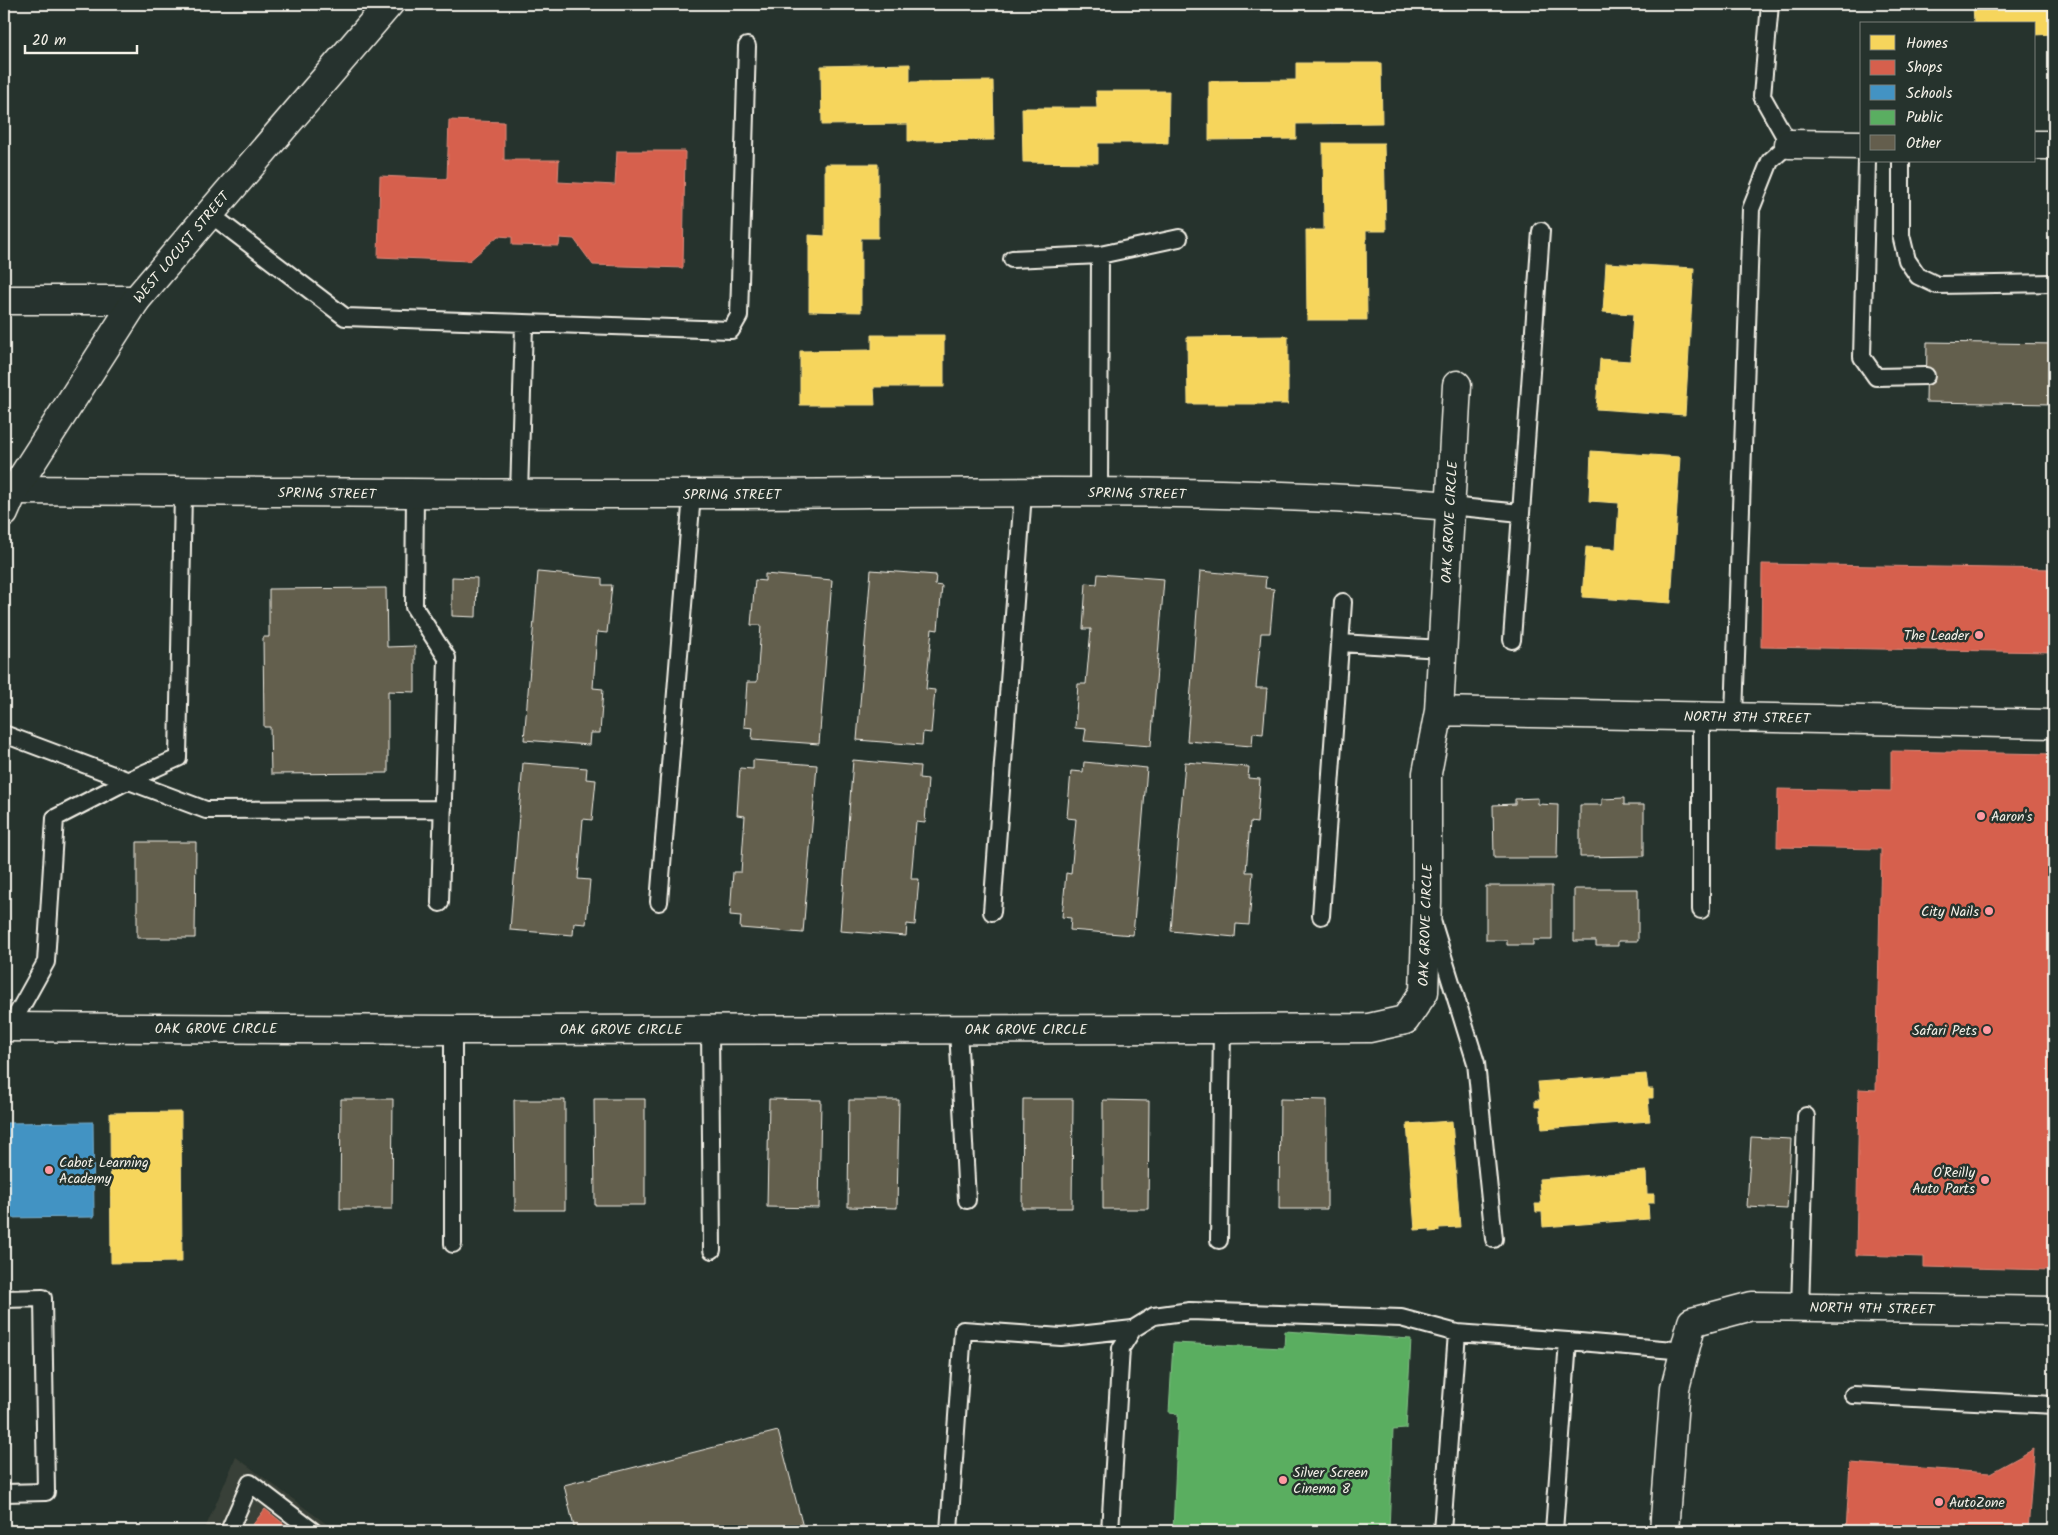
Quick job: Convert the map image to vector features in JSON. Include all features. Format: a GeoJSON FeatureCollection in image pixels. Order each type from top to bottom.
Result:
{"type":"FeatureCollection","features":[{"type":"Feature","properties":{"kind":"street","name":"WEST LOCUST STREET"},"geometry":{"type":"LineString","coordinates":[[9,501],[136,300],[389,4]]}},
{"type":"Feature","properties":{"kind":"street"},"geometry":{"type":"LineString","coordinates":[[1789,144],[1860,145]]}},
{"type":"Feature","properties":{"kind":"street"},"geometry":{"type":"LineString","coordinates":[[2036,145],[2054,145]]}},
{"type":"Feature","properties":{"kind":"street"},"geometry":{"type":"LineString","coordinates":[[4,297],[136,300]]}},
{"type":"Feature","properties":{"kind":"street","name":"OAK GROVE CIRCLE"},"geometry":{"type":"LineString","coordinates":[[7,1027],[453,1030],[1222,1029],[1369,1028],[1405,1020],[1424,992],[1427,902],[1427,774],[1439,711],[1457,385]]}},
{"type":"Feature","properties":{"kind":"street","name":"SPRING STREET"},"geometry":{"type":"LineString","coordinates":[[9,501],[183,492],[692,494],[1099,492],[1374,499],[1450,506]]}},
{"type":"Feature","properties":{"kind":"street","name":"NORTH 8TH STREET"},"geometry":{"type":"LineString","coordinates":[[1439,711],[2054,724]]}},
{"type":"Feature","properties":{"kind":"street","name":"NORTH 9TH STREET"},"geometry":{"type":"LineString","coordinates":[[1684,1351],[1692,1322],[1752,1306],[2054,1311]]}},
{"type":"Feature","properties":{"kind":"street"},"geometry":{"type":"LineString","coordinates":[[1664,1531],[1674,1388],[1684,1351]]}},
{"type":"Feature","properties":{"kind":"lane"},"geometry":{"type":"LineString","coordinates":[[1734,717],[1751,209],[1770,161],[1789,144],[1762,96],[1770,4]]}},
{"type":"Feature","properties":{"kind":"lane"},"geometry":{"type":"LineString","coordinates":[[210,214],[345,318],[730,330],[739,316],[747,46]]}},
{"type":"Feature","properties":{"kind":"lane"},"geometry":{"type":"LineString","coordinates":[[1867,162],[1862,357],[1876,377],[1926,376]]}},
{"type":"Feature","properties":{"kind":"lane"},"geometry":{"type":"LineString","coordinates":[[1901,162],[1901,235],[1907,260],[1918,276],[1937,285],[2054,283]]}},
{"type":"Feature","properties":{"kind":"lane"},"geometry":{"type":"LineString","coordinates":[[1512,640],[1542,231]]}},
{"type":"Feature","properties":{"kind":"lane"},"geometry":{"type":"LineString","coordinates":[[1012,259],[1100,254],[1179,238]]}},
{"type":"Feature","properties":{"kind":"lane"},"geometry":{"type":"LineString","coordinates":[[1099,492],[1100,254]]}},
{"type":"Feature","properties":{"kind":"lane"},"geometry":{"type":"LineString","coordinates":[[519,494],[524,324]]}},
{"type":"Feature","properties":{"kind":"lane"},"geometry":{"type":"LineString","coordinates":[[7,1027],[46,962],[55,818],[129,780],[178,758],[183,492]]}},
{"type":"Feature","properties":{"kind":"lane"},"geometry":{"type":"LineString","coordinates":[[992,912],[1023,492]]}},
{"type":"Feature","properties":{"kind":"lane"},"geometry":{"type":"LineString","coordinates":[[415,494],[414,607],[448,658],[440,903]]}},
{"type":"Feature","properties":{"kind":"lane"},"geometry":{"type":"LineString","coordinates":[[660,902],[692,494]]}},
{"type":"Feature","properties":{"kind":"lane"},"geometry":{"type":"LineString","coordinates":[[1450,506],[1522,512]]}},
{"type":"Feature","properties":{"kind":"lane"},"geometry":{"type":"LineString","coordinates":[[1321,916],[1343,602]]}},
{"type":"Feature","properties":{"kind":"lane"},"geometry":{"type":"LineString","coordinates":[[1340,642],[1442,650]]}},
{"type":"Feature","properties":{"kind":"lane"},"geometry":{"type":"LineString","coordinates":[[1701,910],[1702,716]]}},
{"type":"Feature","properties":{"kind":"lane"},"geometry":{"type":"LineString","coordinates":[[4,734],[206,810],[443,809]]}},
{"type":"Feature","properties":{"kind":"lane"},"geometry":{"type":"LineString","coordinates":[[1427,902],[1476,1063],[1494,1239]]}},
{"type":"Feature","properties":{"kind":"lane"},"geometry":{"type":"LineString","coordinates":[[710,1029],[712,1250]]}},
{"type":"Feature","properties":{"kind":"lane"},"geometry":{"type":"LineString","coordinates":[[958,1029],[966,1200]]}},
{"type":"Feature","properties":{"kind":"lane"},"geometry":{"type":"LineString","coordinates":[[1219,1240],[1222,1029]]}},
{"type":"Feature","properties":{"kind":"lane"},"geometry":{"type":"LineString","coordinates":[[453,1030],[453,1244]]}},
{"type":"Feature","properties":{"kind":"lane"},"geometry":{"type":"LineString","coordinates":[[1800,1307],[1806,1116]]}},
{"type":"Feature","properties":{"kind":"lane"},"geometry":{"type":"LineString","coordinates":[[4,1299],[43,1298],[46,1492],[4,1493]]}},
{"type":"Feature","properties":{"kind":"lane"},"geometry":{"type":"LineString","coordinates":[[949,1531],[962,1330],[1061,1337],[1133,1329],[1154,1316],[1190,1312],[1401,1318],[1457,1333],[1684,1351]]}},
{"type":"Feature","properties":{"kind":"lane"},"geometry":{"type":"LineString","coordinates":[[1110,1531],[1121,1348],[1133,1329]]}},
{"type":"Feature","properties":{"kind":"lane"},"geometry":{"type":"LineString","coordinates":[[1442,1531],[1457,1333]]}},
{"type":"Feature","properties":{"kind":"lane"},"geometry":{"type":"LineString","coordinates":[[1554,1531],[1568,1341]]}},
{"type":"Feature","properties":{"kind":"lane"},"geometry":{"type":"LineString","coordinates":[[1853,1395],[2054,1405]]}},
{"type":"Feature","properties":{"kind":"lane"},"geometry":{"type":"LineString","coordinates":[[229,1531],[250,1483],[313,1531]]}},
{"type":"Feature","properties":{"kind":"shaded area"},"geometry":{"type":"Polygon","coordinates":[[[236,1457],[336,1531],[204,1531],[236,1457]]]}},
{"type":"Feature","properties":{"kind":"building: Homes"},"geometry":{"type":"Polygon","coordinates":[[[1973,4],[2054,4],[2054,34],[2036,35],[2036,22],[1974,22],[1973,4]]]}},
{"type":"Feature","properties":{"kind":"building: Homes"},"geometry":{"type":"Polygon","coordinates":[[[1296,63],[1381,63],[1382,123],[1296,124],[1296,139],[1209,140],[1209,81],[1296,80],[1296,63]]]}},
{"type":"Feature","properties":{"kind":"building: Homes"},"geometry":{"type":"Polygon","coordinates":[[[910,64],[910,82],[993,81],[994,140],[908,141],[908,124],[822,125],[821,66],[910,64]]]}},
{"type":"Feature","properties":{"kind":"building: Homes"},"geometry":{"type":"Polygon","coordinates":[[[1096,91],[1169,91],[1168,143],[1098,143],[1098,163],[1023,162],[1022,108],[1097,108],[1096,91]]]}},
{"type":"Feature","properties":{"kind":"building: Homes"},"geometry":{"type":"Polygon","coordinates":[[[1323,143],[1384,143],[1386,231],[1366,231],[1367,320],[1307,320],[1306,230],[1324,230],[1323,143]]]}},
{"type":"Feature","properties":{"kind":"building: Homes"},"geometry":{"type":"Polygon","coordinates":[[[825,164],[878,164],[878,238],[861,238],[861,312],[809,311],[809,235],[825,236],[825,164]]]}},
{"type":"Feature","properties":{"kind":"building: Homes"},"geometry":{"type":"Polygon","coordinates":[[[1606,263],[1694,268],[1685,415],[1596,409],[1600,359],[1630,361],[1633,314],[1603,312],[1606,263]]]}},
{"type":"Feature","properties":{"kind":"building: Homes"},"geometry":{"type":"Polygon","coordinates":[[[872,335],[944,335],[944,387],[874,387],[875,405],[800,405],[800,351],[872,350],[872,335]]]}},
{"type":"Feature","properties":{"kind":"building: Homes"},"geometry":{"type":"Polygon","coordinates":[[[1288,336],[1288,404],[1188,404],[1187,337],[1288,336]]]}},
{"type":"Feature","properties":{"kind":"building: Homes"},"geometry":{"type":"Polygon","coordinates":[[[1591,451],[1680,457],[1671,603],[1582,597],[1586,547],[1616,549],[1619,503],[1589,501],[1591,451]]]}},
{"type":"Feature","properties":{"kind":"building: Homes"},"geometry":{"type":"Polygon","coordinates":[[[1646,1074],[1648,1089],[1653,1089],[1653,1098],[1648,1098],[1650,1121],[1542,1129],[1540,1107],[1535,1107],[1535,1100],[1540,1100],[1538,1082],[1646,1074]]]}},
{"type":"Feature","properties":{"kind":"building: Homes"},"geometry":{"type":"Polygon","coordinates":[[[181,1112],[182,1262],[111,1263],[110,1113],[181,1112]]]}},
{"type":"Feature","properties":{"kind":"building: Homes"},"geometry":{"type":"Polygon","coordinates":[[[1452,1121],[1460,1227],[1439,1228],[1439,1231],[1430,1232],[1430,1229],[1415,1230],[1407,1124],[1452,1121]]]}},
{"type":"Feature","properties":{"kind":"building: Homes"},"geometry":{"type":"Polygon","coordinates":[[[1646,1171],[1647,1194],[1654,1194],[1654,1203],[1648,1203],[1649,1219],[1543,1227],[1542,1212],[1536,1212],[1535,1204],[1541,1204],[1539,1179],[1646,1171]]]}},
{"type":"Feature","properties":{"kind":"building: Shops"},"geometry":{"type":"Polygon","coordinates":[[[449,120],[504,122],[504,160],[559,160],[558,182],[615,185],[617,151],[685,151],[683,268],[593,265],[574,239],[560,238],[559,246],[512,245],[512,237],[498,236],[469,261],[378,257],[380,176],[447,179],[449,120]]]}},
{"type":"Feature","properties":{"kind":"building: Shops"},"geometry":{"type":"Polygon","coordinates":[[[1762,564],[2054,569],[2054,652],[1761,647],[1762,564]]]}},
{"type":"Feature","properties":{"kind":"building: Shops"},"geometry":{"type":"Polygon","coordinates":[[[1891,751],[2054,754],[2053,1270],[1924,1267],[1924,1257],[1856,1255],[1859,1089],[1876,1090],[1881,849],[1777,847],[1778,789],[1891,791],[1891,751]]]}},
{"type":"Feature","properties":{"kind":"building: Shops","name":"AutoZone"},"geometry":{"type":"Polygon","coordinates":[[[2034,1449],[2028,1531],[1846,1531],[1850,1463],[1990,1473],[2034,1449]]]}},
{"type":"Feature","properties":{"kind":"building: Shops"},"geometry":{"type":"Polygon","coordinates":[[[265,1509],[293,1531],[248,1531],[265,1509]]]}},
{"type":"Feature","properties":{"kind":"building: Schools","name":"Cabot Learning Academy"},"geometry":{"type":"Polygon","coordinates":[[[93,1122],[94,1217],[4,1218],[4,1123],[93,1122]]]}},
{"type":"Feature","properties":{"kind":"building: Public","name":"Silver Screen Cinema 8"},"geometry":{"type":"Polygon","coordinates":[[[1285,1331],[1411,1339],[1406,1429],[1393,1430],[1389,1531],[1173,1531],[1178,1414],[1169,1413],[1173,1343],[1284,1348],[1285,1331]]]}},
{"type":"Feature","properties":{"kind":"building: Other"},"geometry":{"type":"Polygon","coordinates":[[[4,132],[7,132],[6,197],[4,197],[4,132]]]}},
{"type":"Feature","properties":{"kind":"building: Other"},"geometry":{"type":"Polygon","coordinates":[[[1927,342],[2054,344],[2054,404],[1926,402],[1927,342]]]}},
{"type":"Feature","properties":{"kind":"building: Other"},"geometry":{"type":"Polygon","coordinates":[[[871,570],[936,575],[935,585],[942,586],[938,630],[932,629],[926,689],[935,690],[931,733],[923,732],[922,745],[857,740],[871,570]]]}},
{"type":"Feature","properties":{"kind":"building: Other"},"geometry":{"type":"Polygon","coordinates":[[[1200,571],[1266,577],[1265,588],[1274,589],[1270,633],[1261,633],[1256,688],[1267,688],[1263,734],[1253,733],[1252,746],[1187,741],[1200,571]]]}},
{"type":"Feature","properties":{"kind":"building: Other"},"geometry":{"type":"Polygon","coordinates":[[[538,572],[602,578],[602,585],[612,585],[607,633],[597,632],[593,688],[603,689],[600,733],[590,733],[589,745],[524,740],[538,572]]]}},
{"type":"Feature","properties":{"kind":"building: Other"},"geometry":{"type":"Polygon","coordinates":[[[765,574],[832,580],[819,744],[752,739],[753,728],[744,727],[747,682],[757,682],[761,625],[751,625],[755,580],[765,581],[765,574]]]}},
{"type":"Feature","properties":{"kind":"building: Other"},"geometry":{"type":"Polygon","coordinates":[[[1098,574],[1164,579],[1151,746],[1084,741],[1086,729],[1075,728],[1078,684],[1086,684],[1091,629],[1083,629],[1086,583],[1097,584],[1098,574]]]}},
{"type":"Feature","properties":{"kind":"building: Other"},"geometry":{"type":"Polygon","coordinates":[[[452,577],[477,578],[476,617],[452,616],[452,577]]]}},
{"type":"Feature","properties":{"kind":"building: Other"},"geometry":{"type":"Polygon","coordinates":[[[386,588],[387,647],[415,646],[415,692],[388,691],[388,773],[271,774],[270,727],[264,727],[263,637],[269,637],[269,589],[386,588]]]}},
{"type":"Feature","properties":{"kind":"building: Other"},"geometry":{"type":"Polygon","coordinates":[[[753,760],[817,765],[803,933],[740,928],[741,916],[730,915],[733,872],[741,872],[745,816],[737,815],[740,768],[753,769],[753,760]]]}},
{"type":"Feature","properties":{"kind":"building: Other"},"geometry":{"type":"Polygon","coordinates":[[[853,760],[920,766],[919,778],[928,779],[925,823],[916,822],[911,879],[919,879],[915,925],[907,924],[906,936],[840,931],[853,760]]]}},
{"type":"Feature","properties":{"kind":"building: Other"},"geometry":{"type":"Polygon","coordinates":[[[1084,762],[1147,768],[1133,935],[1070,930],[1071,918],[1062,917],[1066,873],[1071,874],[1076,819],[1067,818],[1071,771],[1083,772],[1084,762]]]}},
{"type":"Feature","properties":{"kind":"building: Other"},"geometry":{"type":"Polygon","coordinates":[[[1185,762],[1249,767],[1248,778],[1260,779],[1257,823],[1250,822],[1246,872],[1253,872],[1249,925],[1236,924],[1235,937],[1171,931],[1185,762]]]}},
{"type":"Feature","properties":{"kind":"building: Other"},"geometry":{"type":"Polygon","coordinates":[[[523,763],[587,768],[586,779],[596,780],[592,820],[583,819],[578,879],[590,880],[586,924],[574,923],[573,935],[510,930],[523,763]]]}},
{"type":"Feature","properties":{"kind":"building: Other"},"geometry":{"type":"Polygon","coordinates":[[[1538,798],[1538,804],[1558,805],[1557,858],[1494,858],[1493,805],[1515,804],[1515,799],[1538,798]]]}},
{"type":"Feature","properties":{"kind":"building: Other"},"geometry":{"type":"Polygon","coordinates":[[[1624,798],[1624,805],[1644,805],[1644,856],[1580,857],[1580,805],[1602,805],[1602,799],[1624,798]]]}},
{"type":"Feature","properties":{"kind":"building: Other"},"geometry":{"type":"Polygon","coordinates":[[[137,842],[196,842],[195,938],[137,938],[137,842]]]}},
{"type":"Feature","properties":{"kind":"building: Other"},"geometry":{"type":"Polygon","coordinates":[[[1486,886],[1552,886],[1552,940],[1533,940],[1533,945],[1507,945],[1507,940],[1486,940],[1486,886]]]}},
{"type":"Feature","properties":{"kind":"building: Other"},"geometry":{"type":"Polygon","coordinates":[[[1574,889],[1638,889],[1638,941],[1618,941],[1618,946],[1596,946],[1596,941],[1574,941],[1574,889]]]}},
{"type":"Feature","properties":{"kind":"building: Other"},"geometry":{"type":"Polygon","coordinates":[[[341,1099],[393,1099],[392,1209],[340,1209],[341,1099]]]}},
{"type":"Feature","properties":{"kind":"building: Other"},"geometry":{"type":"Polygon","coordinates":[[[594,1099],[645,1099],[645,1205],[595,1205],[594,1099]]]}},
{"type":"Feature","properties":{"kind":"building: Other"},"geometry":{"type":"Polygon","coordinates":[[[769,1099],[821,1100],[819,1208],[767,1207],[769,1099]]]}},
{"type":"Feature","properties":{"kind":"building: Other"},"geometry":{"type":"Polygon","coordinates":[[[1023,1099],[1073,1099],[1072,1208],[1022,1208],[1023,1099]]]}},
{"type":"Feature","properties":{"kind":"building: Other"},"geometry":{"type":"Polygon","coordinates":[[[1280,1099],[1327,1100],[1327,1209],[1279,1209],[1280,1099]]]}},
{"type":"Feature","properties":{"kind":"building: Other"},"geometry":{"type":"Polygon","coordinates":[[[514,1100],[565,1100],[565,1210],[515,1210],[514,1100]]]}},
{"type":"Feature","properties":{"kind":"building: Other"},"geometry":{"type":"Polygon","coordinates":[[[849,1100],[899,1100],[897,1208],[848,1207],[849,1100]]]}},
{"type":"Feature","properties":{"kind":"building: Other"},"geometry":{"type":"Polygon","coordinates":[[[1103,1100],[1149,1101],[1148,1209],[1103,1209],[1103,1100]]]}},
{"type":"Feature","properties":{"kind":"building: Other"},"geometry":{"type":"Polygon","coordinates":[[[1751,1137],[1791,1139],[1787,1209],[1747,1207],[1751,1137]]]}},
{"type":"Feature","properties":{"kind":"building: Other"},"geometry":{"type":"Polygon","coordinates":[[[778,1431],[804,1531],[575,1531],[564,1485],[778,1431]]]}},
{"type":"Feature","properties":{"kind":"place","name":"The Leader"},"geometry":{"type":"Point","coordinates":[1979,635]}},
{"type":"Feature","properties":{"kind":"place","name":"Aaron's"},"geometry":{"type":"Point","coordinates":[1981,816]}},
{"type":"Feature","properties":{"kind":"place","name":"City Nails"},"geometry":{"type":"Point","coordinates":[1989,911]}},
{"type":"Feature","properties":{"kind":"place","name":"Safari Pets"},"geometry":{"type":"Point","coordinates":[1987,1030]}},
{"type":"Feature","properties":{"kind":"place","name":"Cabot Learning Academy"},"geometry":{"type":"Point","coordinates":[49,1170]}},
{"type":"Feature","properties":{"kind":"place","name":"O'Reilly Auto Parts"},"geometry":{"type":"Point","coordinates":[1985,1180]}},
{"type":"Feature","properties":{"kind":"place","name":"Silver Screen Cinema 8"},"geometry":{"type":"Point","coordinates":[1283,1480]}},
{"type":"Feature","properties":{"kind":"place","name":"AutoZone"},"geometry":{"type":"Point","coordinates":[1939,1502]}}]}
